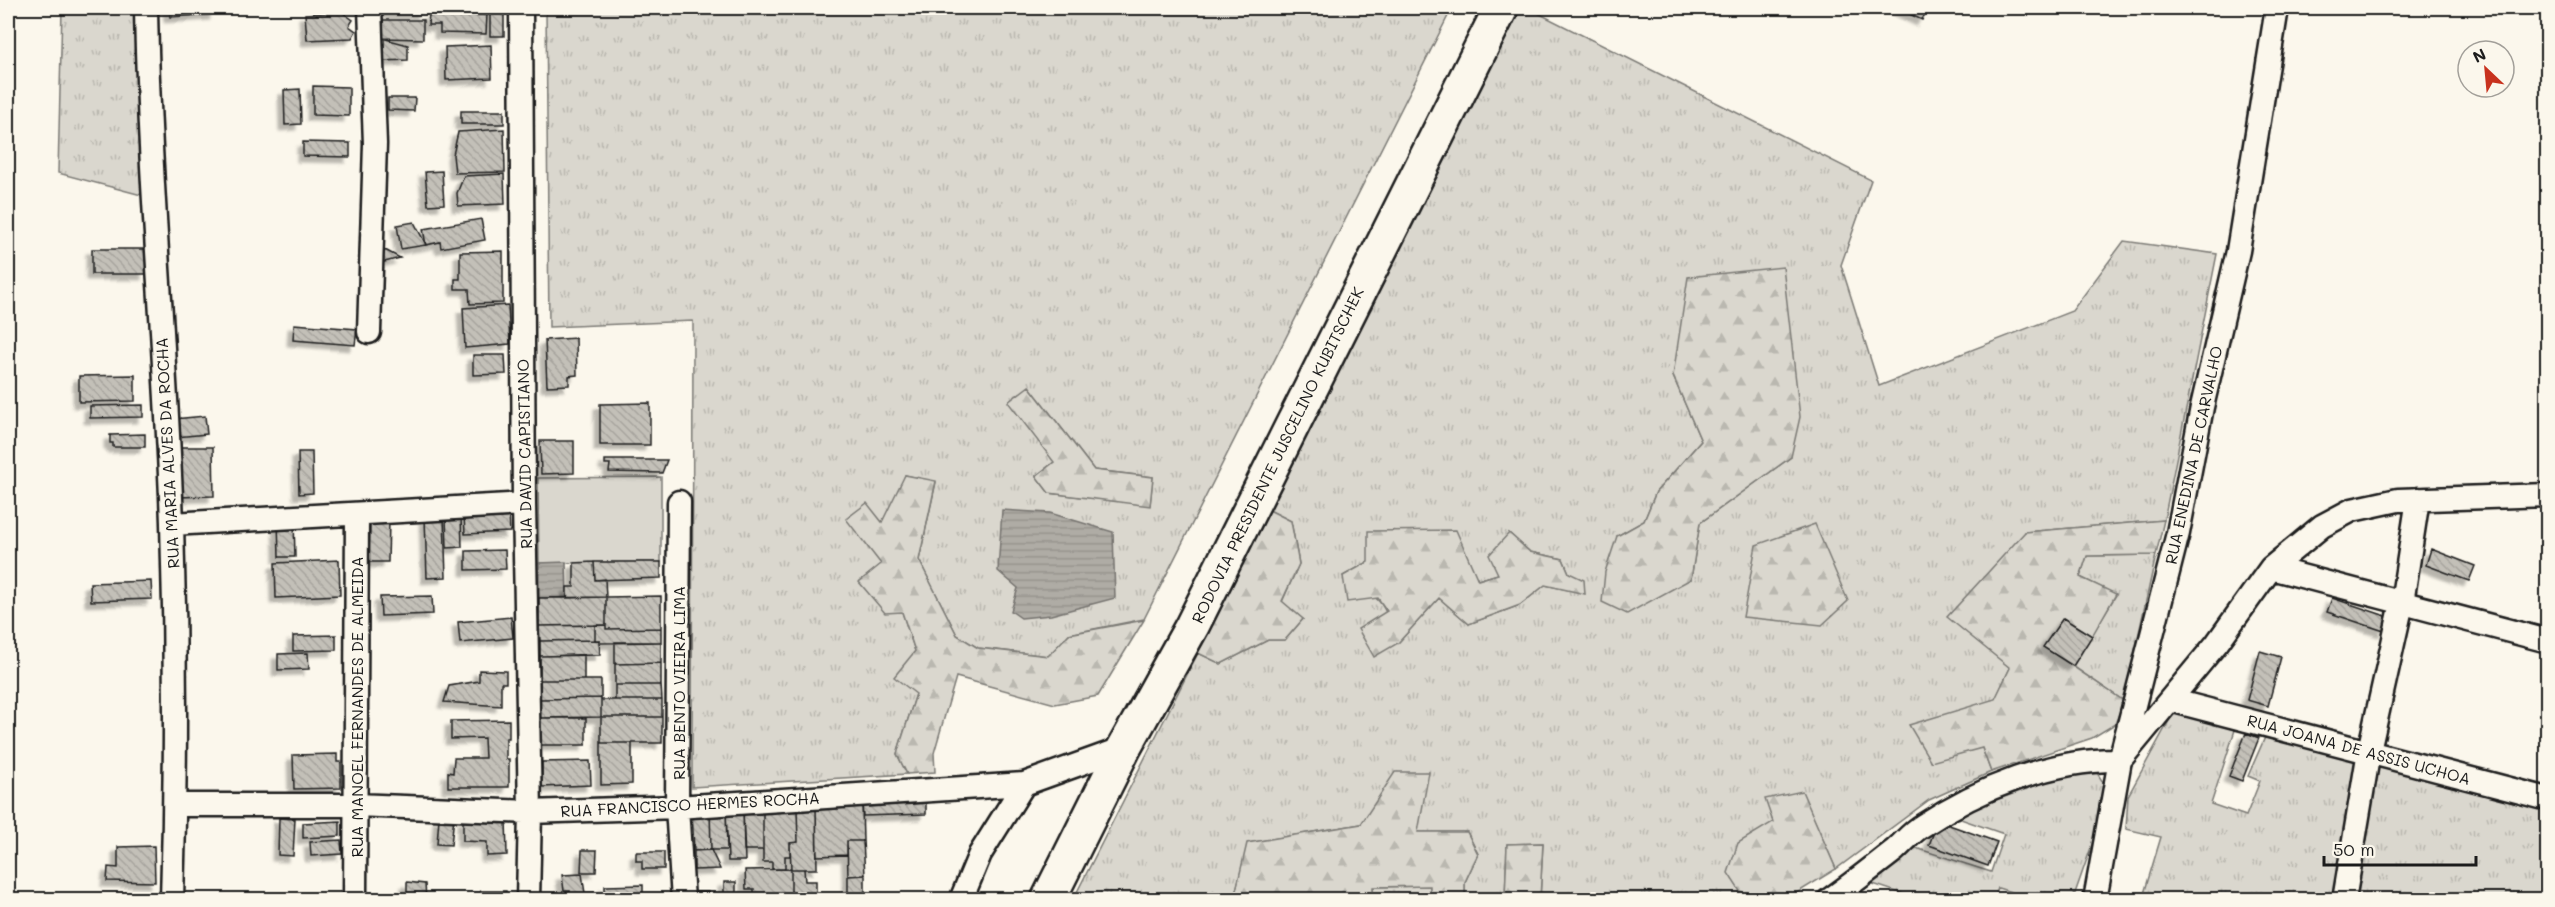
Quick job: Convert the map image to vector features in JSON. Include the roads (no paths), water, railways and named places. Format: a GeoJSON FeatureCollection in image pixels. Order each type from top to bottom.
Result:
{"type":"FeatureCollection","features":[{"type":"Feature","properties":{"kind":"highway","name":"RODOVIA PRESIDENTE JUSCELINO KUBITSCHEK"},"geometry":{"type":"LineString","coordinates":[[1048,900],[1124,748],[1197,616],[1501,8]]}},
{"type":"Feature","properties":{"kind":"street","name":"RUA MARIA ALVES DA ROCHA"},"geometry":{"type":"LineString","coordinates":[[146,8],[151,162],[172,524],[175,805],[172,900]]}},
{"type":"Feature","properties":{"kind":"street"},"geometry":{"type":"LineString","coordinates":[[369,332],[375,144],[370,8]]}},
{"type":"Feature","properties":{"kind":"street","name":"RUA DAVID CAPISTIANO"},"geometry":{"type":"LineString","coordinates":[[521,8],[524,504],[530,812],[528,900]]}},
{"type":"Feature","properties":{"kind":"street","name":"RUA ENEDINA DE CARVALHO"},"geometry":{"type":"LineString","coordinates":[[2096,900],[2120,760],[2178,533],[2202,407],[2238,251],[2277,8]]}},
{"type":"Feature","properties":{"kind":"street"},"geometry":{"type":"LineString","coordinates":[[1829,900],[1858,880],[1921,826],[1974,798],[2044,769],[2094,760],[2120,760],[2217,643],[2271,568],[2322,526],[2352,510],[2398,500],[2547,495]]}},
{"type":"Feature","properties":{"kind":"street"},"geometry":{"type":"LineString","coordinates":[[2344,900],[2369,751],[2402,603],[2418,500]]}},
{"type":"Feature","properties":{"kind":"street","name":"RUA BENTO VIEIRA LIMA"},"geometry":{"type":"LineString","coordinates":[[679,502],[677,807],[683,900]]}},
{"type":"Feature","properties":{"kind":"street"},"geometry":{"type":"LineString","coordinates":[[172,524],[524,504]]}},
{"type":"Feature","properties":{"kind":"street","name":"RUA MANOEL FERNANDES DE ALMEIDA"},"geometry":{"type":"LineString","coordinates":[[355,900],[357,514]]}},
{"type":"Feature","properties":{"kind":"street"},"geometry":{"type":"LineString","coordinates":[[2271,568],[2547,641]]}},
{"type":"Feature","properties":{"kind":"street","name":"RUA JOANA DE ASSIS UCHOA"},"geometry":{"type":"LineString","coordinates":[[2170,700],[2547,799]]}},
{"type":"Feature","properties":{"kind":"street","name":"RUA FRANCISCO HERMES ROCHA"},"geometry":{"type":"LineString","coordinates":[[175,805],[355,805],[530,812],[677,807],[1024,784],[1124,748]]}},
{"type":"Feature","properties":{"kind":"street"},"geometry":{"type":"LineString","coordinates":[[961,900],[980,854],[1024,784]]}}]}
